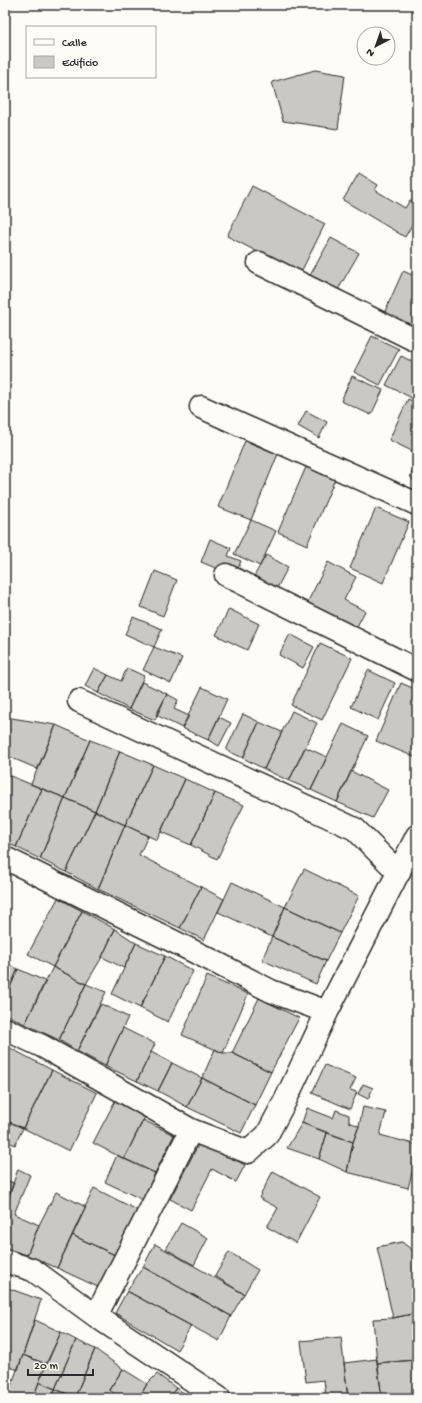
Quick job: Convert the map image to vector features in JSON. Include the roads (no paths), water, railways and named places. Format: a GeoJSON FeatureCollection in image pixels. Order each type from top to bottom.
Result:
{"type":"FeatureCollection","features":[{"type":"Feature","properties":{"kind":"street"},"geometry":{"type":"LineString","coordinates":[[259,263],[417,341]]}},
{"type":"Feature","properties":{"kind":"street"},"geometry":{"type":"LineString","coordinates":[[201,407],[417,504]]}},
{"type":"Feature","properties":{"kind":"street"},"geometry":{"type":"LineString","coordinates":[[226,575],[417,670]]}},
{"type":"Feature","properties":{"kind":"street"},"geometry":{"type":"LineString","coordinates":[[79,701],[182,750],[355,828],[399,873]]}},
{"type":"Feature","properties":{"kind":"street"},"geometry":{"type":"LineString","coordinates":[[5,1029],[42,1046],[191,1130],[248,1152],[267,1135],[282,1108],[327,1012],[417,836]]}},
{"type":"Feature","properties":{"kind":"street"},"geometry":{"type":"LineString","coordinates":[[5,858],[209,958],[271,991],[327,1012]]}},
{"type":"Feature","properties":{"kind":"street"},"geometry":{"type":"LineString","coordinates":[[96,1316],[191,1130]]}},
{"type":"Feature","properties":{"kind":"street"},"geometry":{"type":"LineString","coordinates":[[5,1261],[33,1270],[96,1316],[219,1398]]}}]}
